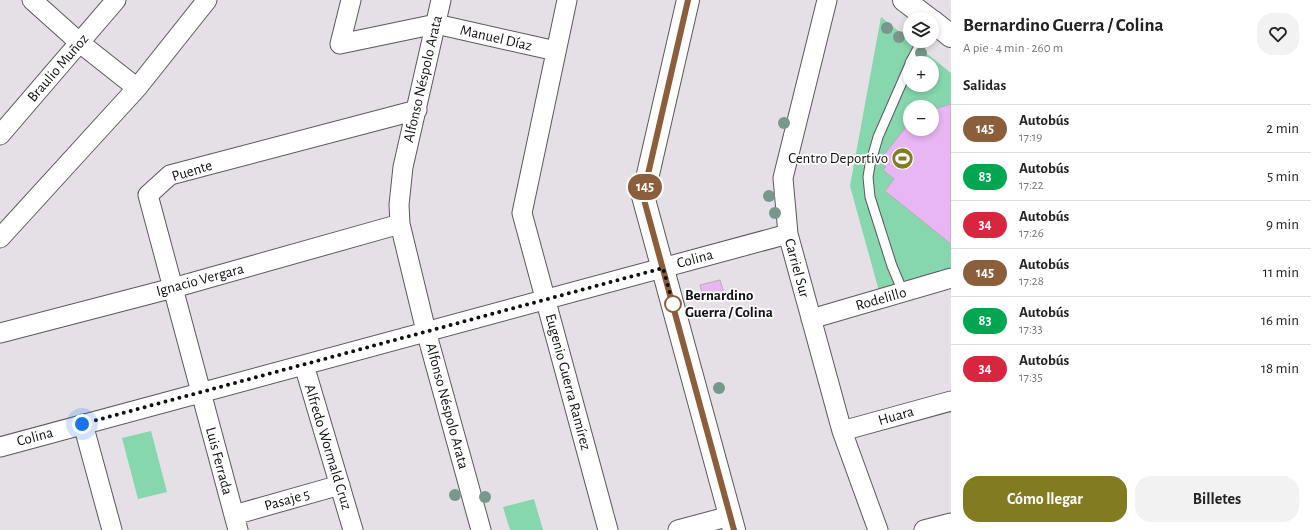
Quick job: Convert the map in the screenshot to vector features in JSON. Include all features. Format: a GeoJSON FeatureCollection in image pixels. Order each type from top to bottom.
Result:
{"type":"FeatureCollection","features":[{"type":"Feature","properties":{"kind":"street"},"geometry":{"type":"LineString","coordinates":[[32,0],[80,43],[137,88]]}},
{"type":"Feature","properties":{"kind":"street","name":"Braulio Muñoz"},"geometry":{"type":"LineString","coordinates":[[0,135],[116,0]]}},
{"type":"Feature","properties":{"kind":"street"},"geometry":{"type":"LineString","coordinates":[[0,238],[137,88],[207,0]]}},
{"type":"Feature","properties":{"kind":"street","name":"Manuel Díaz"},"geometry":{"type":"LineString","coordinates":[[350,0],[340,44],[436,24],[556,51]]}},
{"type":"Feature","properties":{"kind":"street","name":"Alfonso Néspolo Arata"},"geometry":{"type":"LineString","coordinates":[[441,0],[403,167],[400,199],[400,224],[426,331],[481,530]]}},
{"type":"Feature","properties":{"kind":"street","name":"Eugenio Guerra Ramírez"},"geometry":{"type":"LineString","coordinates":[[567,0],[522,213],[608,530]]}},
{"type":"Feature","properties":{"kind":"street"},"geometry":{"type":"LineString","coordinates":[[678,530],[732,523],[643,196],[688,0]]}},
{"type":"Feature","properties":{"kind":"street","name":"Carriel Sur"},"geometry":{"type":"LineString","coordinates":[[827,0],[783,178],[788,234],[842,431],[878,530]]}},
{"type":"Feature","properties":{"kind":"street"},"geometry":{"type":"LineString","coordinates":[[904,0],[919,12]]}},
{"type":"Feature","properties":{"kind":"street","name":"Puente"},"geometry":{"type":"LineString","coordinates":[[200,393],[148,195],[170,175],[417,110]]}},
{"type":"Feature","properties":{"kind":"street","name":"Ignacio Vergara"},"geometry":{"type":"LineString","coordinates":[[0,333],[173,288],[400,224]]}},
{"type":"Feature","properties":{"kind":"street","name":"Colina"},"geometry":{"type":"LineString","coordinates":[[0,447],[788,234]]}},
{"type":"Feature","properties":{"kind":"street","name":"Rodelillo"},"geometry":{"type":"LineString","coordinates":[[811,319],[951,278]]}},
{"type":"Feature","properties":{"kind":"street","name":"Alfredo Wormald Cruz"},"geometry":{"type":"LineString","coordinates":[[304,365],[353,530]]}},
{"type":"Feature","properties":{"kind":"street","name":"Luis Ferrada"},"geometry":{"type":"LineString","coordinates":[[200,393],[236,523]]}},
{"type":"Feature","properties":{"kind":"street","name":"Huara"},"geometry":{"type":"LineString","coordinates":[[842,431],[951,401]]}},
{"type":"Feature","properties":{"kind":"street"},"geometry":{"type":"LineString","coordinates":[[82,424],[112,530]]}},
{"type":"Feature","properties":{"kind":"street","name":"Pasaje 5"},"geometry":{"type":"LineString","coordinates":[[236,523],[340,485]]}},
{"type":"Feature","properties":{"kind":"street"},"geometry":{"type":"LineString","coordinates":[[924,530],[951,523]]}},
{"type":"Feature","properties":{"kind":"lane"},"geometry":{"type":"LineString","coordinates":[[902,292],[870,197],[868,177],[878,138],[903,80]]}},
{"type":"Feature","properties":{"kind":"green space","name":"Centro Deportivo"},"geometry":{"type":"Polygon","coordinates":[[[881,17],[903,35],[903,48],[920,48],[930,56],[903,56],[903,92],[939,92],[939,63],[951,73],[951,270],[879,291],[850,186],[881,17]]]}},
{"type":"Feature","properties":{"kind":"green space"},"geometry":{"type":"Polygon","coordinates":[[[151,431],[167,492],[138,499],[122,438],[151,431]]]}},
{"type":"Feature","properties":{"kind":"green space"},"geometry":{"type":"Polygon","coordinates":[[[534,499],[543,530],[510,530],[503,507],[534,499]]]}},
{"type":"Feature","properties":{"kind":"building"},"geometry":{"type":"Polygon","coordinates":[[[951,104],[951,244],[885,191],[894,179],[883,170],[886,167],[879,161],[903,131],[903,136],[939,136],[939,108],[951,104]]]}},
{"type":"Feature","properties":{"kind":"building"},"geometry":{"type":"Polygon","coordinates":[[[720,280],[724,293],[701,298],[699,293],[702,292],[700,285],[720,280]]]}},
{"type":"Feature","properties":{"kind":"bus line","name":"145"},"geometry":{"type":"LineString","coordinates":[[688,0],[643,196],[734,530]]}},
{"type":"Feature","properties":{"kind":"place","name":"Centro Deportivo"},"geometry":{"type":"Point","coordinates":[903,158]}},
{"type":"Feature","properties":{"kind":"place","name":"Bernardino Guerra / Colina"},"geometry":{"type":"Point","coordinates":[673,304]}},
{"type":"Feature","properties":{"kind":"route"},"geometry":{"type":"LineString","coordinates":[[82,424],[663,268],[673,304]]}}]}
